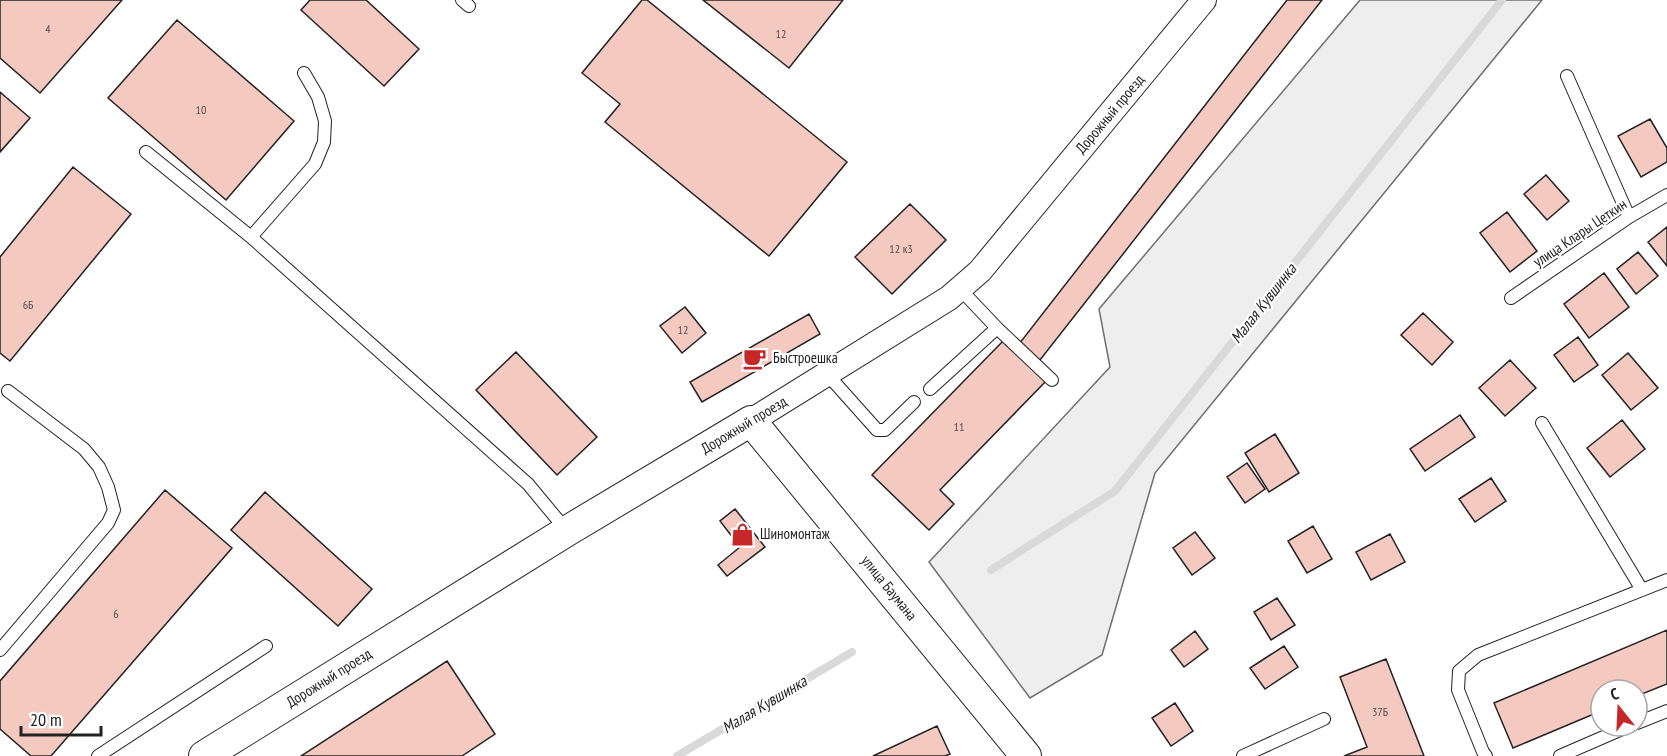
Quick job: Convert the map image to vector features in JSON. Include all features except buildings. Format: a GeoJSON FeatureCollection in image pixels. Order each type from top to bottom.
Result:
{"type":"FeatureCollection","features":[{"type":"Feature","properties":{"kind":"street","name":"Дорожный проезд"},"geometry":{"type":"LineString","coordinates":[[218,752],[567,531],[751,421],[949,298],[980,271],[1204,0]]}},
{"type":"Feature","properties":{"kind":"street","name":"улица Баумана"},"geometry":{"type":"LineString","coordinates":[[751,421],[1026,756]]}},
{"type":"Feature","properties":{"kind":"lane"},"geometry":{"type":"LineString","coordinates":[[251,237],[315,164],[324,142],[325,121],[320,105],[304,73]]}},
{"type":"Feature","properties":{"kind":"lane"},"geometry":{"type":"LineString","coordinates":[[1566,76],[1629,217]]}},
{"type":"Feature","properties":{"kind":"lane"},"geometry":{"type":"LineString","coordinates":[[146,152],[251,237],[528,484],[567,531]]}},
{"type":"Feature","properties":{"kind":"lane","name":"улица Клары Цеткин"},"geometry":{"type":"LineString","coordinates":[[1511,298],[1629,217],[1667,195]]}},
{"type":"Feature","properties":{"kind":"lane"},"geometry":{"type":"LineString","coordinates":[[960,289],[1052,380]]}},
{"type":"Feature","properties":{"kind":"lane"},"geometry":{"type":"LineString","coordinates":[[930,389],[997,328]]}},
{"type":"Feature","properties":{"kind":"lane"},"geometry":{"type":"LineString","coordinates":[[827,374],[877,430],[885,430],[914,402]]}},
{"type":"Feature","properties":{"kind":"lane"},"geometry":{"type":"LineString","coordinates":[[0,650],[108,523],[114,510],[99,466],[84,449],[8,392]]}},
{"type":"Feature","properties":{"kind":"lane"},"geometry":{"type":"LineString","coordinates":[[1542,423],[1642,590]]}},
{"type":"Feature","properties":{"kind":"lane"},"geometry":{"type":"LineString","coordinates":[[1486,756],[1458,690],[1459,671],[1478,655],[1667,580]]}},
{"type":"Feature","properties":{"kind":"lane"},"geometry":{"type":"LineString","coordinates":[[98,756],[266,646]]}},
{"type":"Feature","properties":{"kind":"lane"},"geometry":{"type":"LineString","coordinates":[[1649,718],[1667,711]]}},
{"type":"Feature","properties":{"kind":"lane"},"geometry":{"type":"LineString","coordinates":[[1244,756],[1324,718]]}},
{"type":"Feature","properties":{"kind":"lane"},"geometry":{"type":"LineString","coordinates":[[1560,756],[1601,738]]}},
{"type":"Feature","properties":{"kind":"shaded area"},"geometry":{"type":"Polygon","coordinates":[[[1360,0],[1542,0],[1155,473],[1102,655],[1030,698],[929,562],[1110,367],[1099,309],[1360,0]]]}},
{"type":"Feature","properties":{"kind":"waterway","name":"Малая Кувшинка"},"geometry":{"type":"LineString","coordinates":[[991,570],[1115,491],[1502,0]]}},
{"type":"Feature","properties":{"kind":"waterway","name":"Малая Кувшинка"},"geometry":{"type":"LineString","coordinates":[[677,756],[852,652]]}},
{"type":"Feature","properties":{"kind":"place","name":"Быстроешка"},"geometry":{"type":"Point","coordinates":[755,358]}},
{"type":"Feature","properties":{"kind":"place","name":"Шиномонтаж"},"geometry":{"type":"Point","coordinates":[742,534]}}]}
